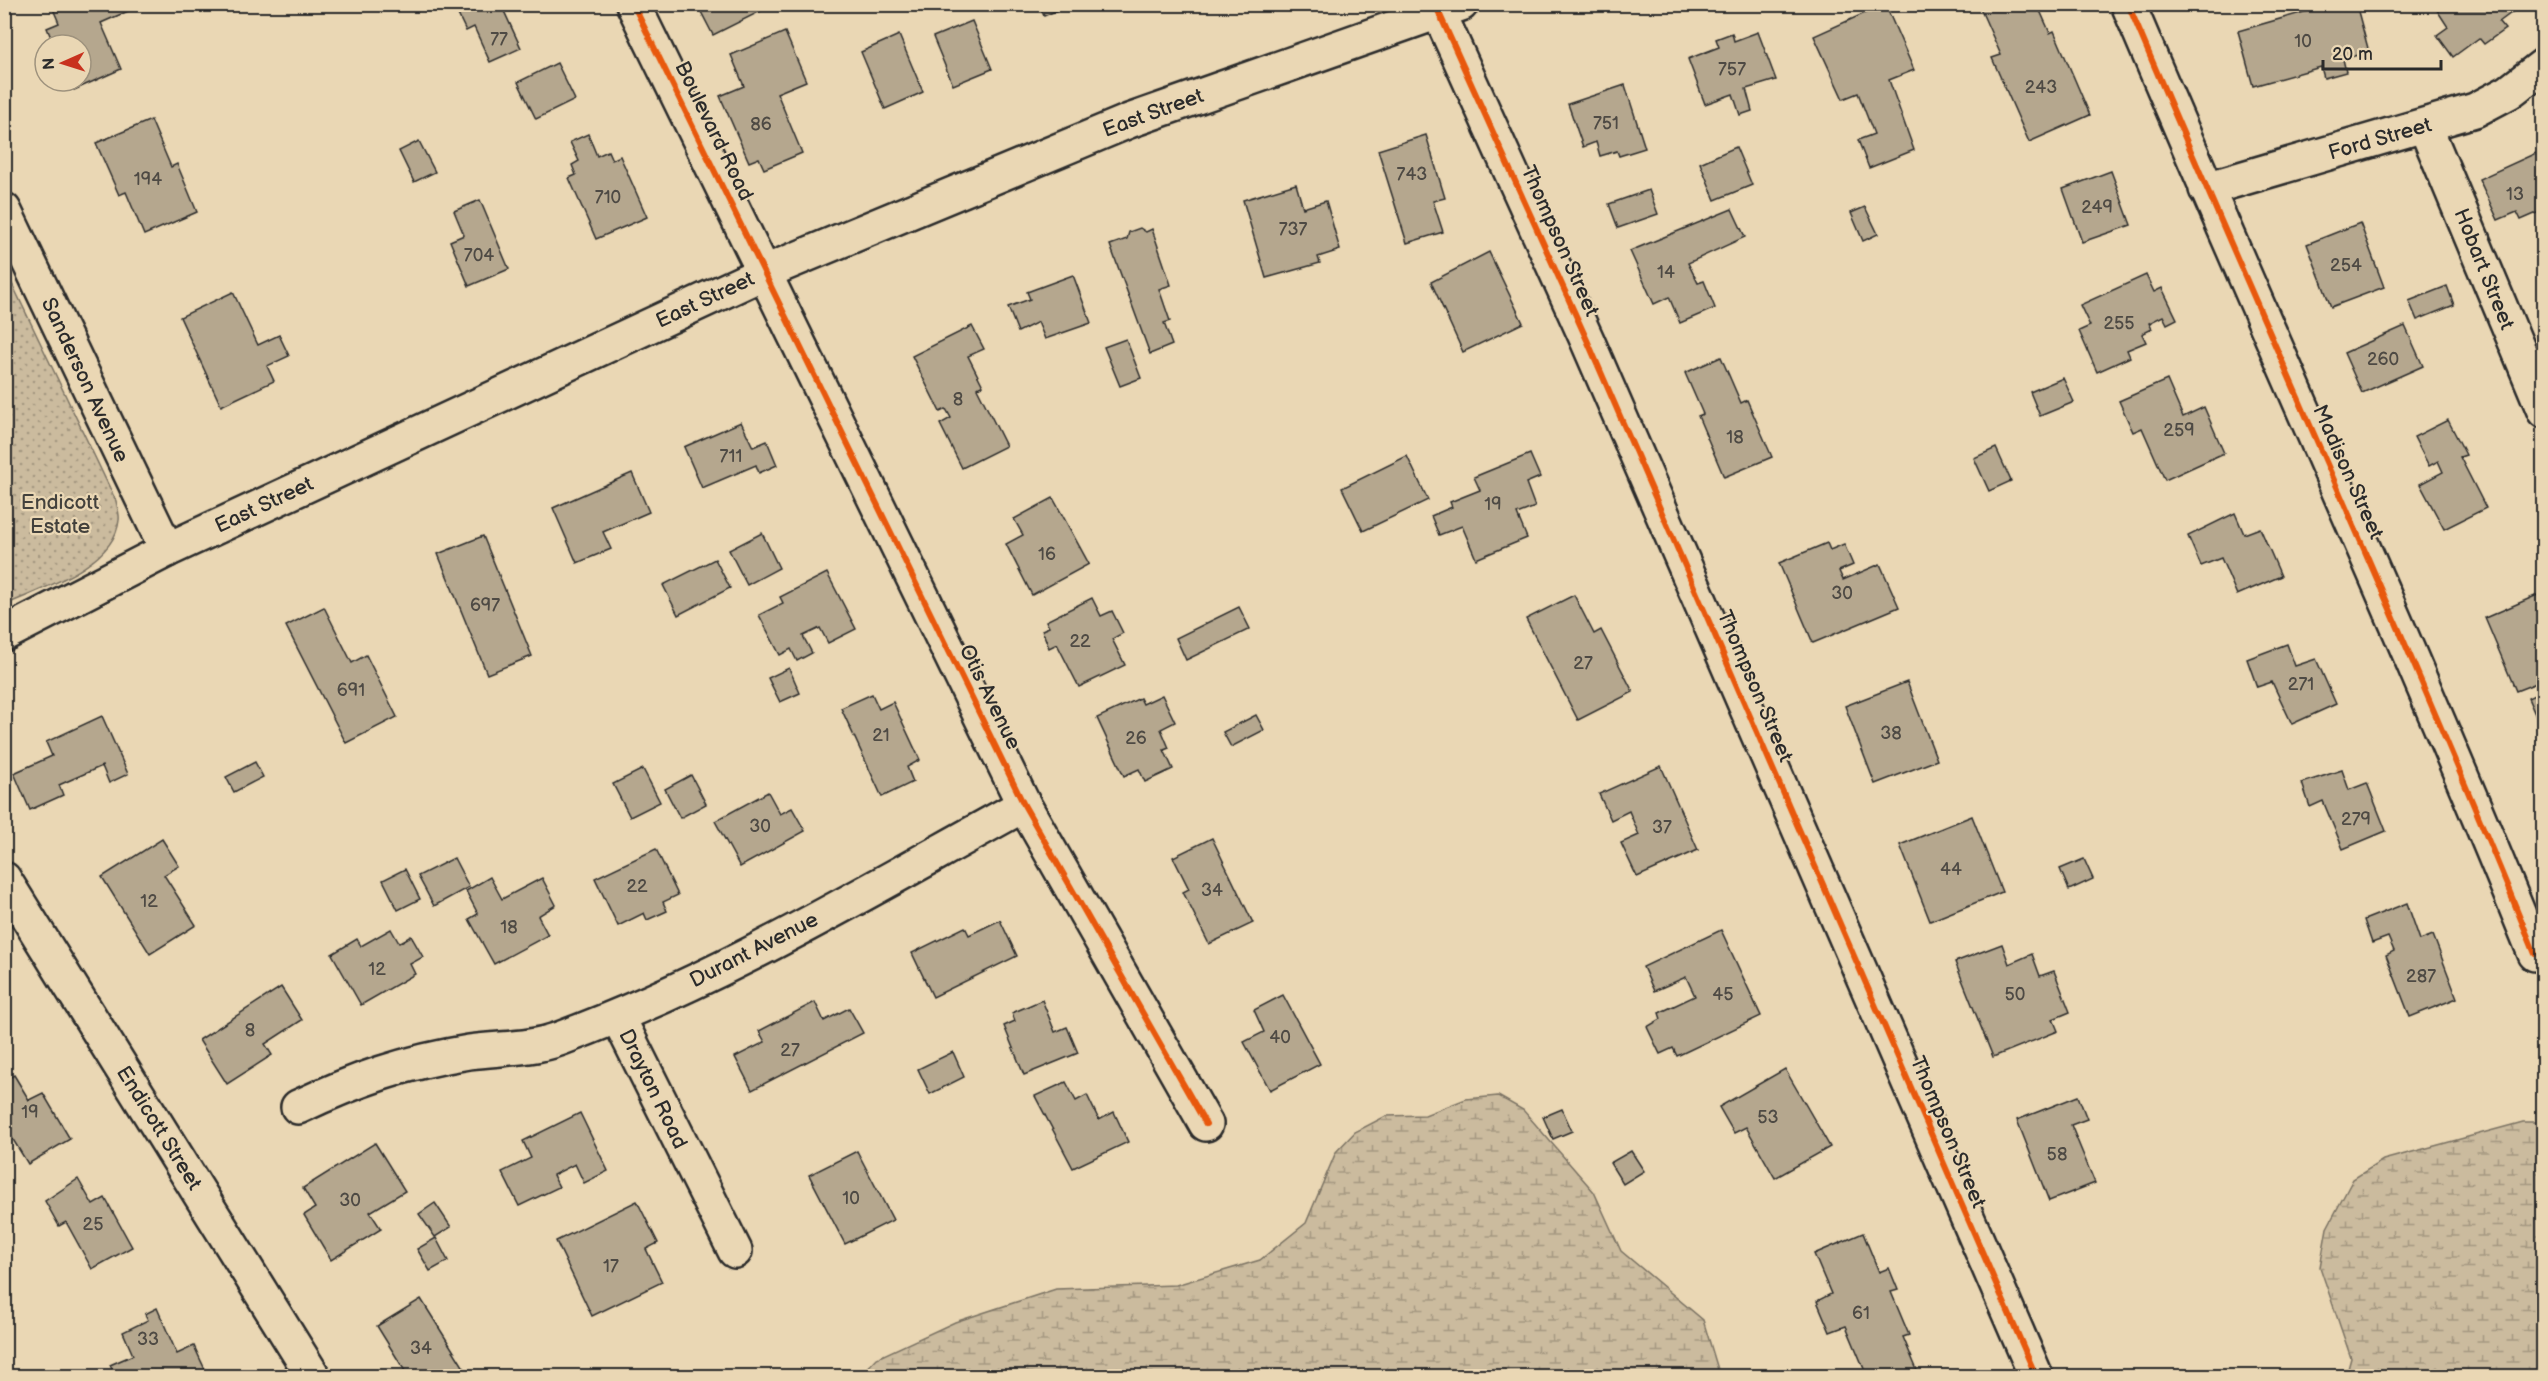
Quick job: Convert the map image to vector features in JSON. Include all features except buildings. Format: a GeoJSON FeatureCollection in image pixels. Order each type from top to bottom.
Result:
{"type":"FeatureCollection","features":[{"type":"Feature","properties":{"kind":"street","name":"Boulevard Road"},"geometry":{"type":"LineString","coordinates":[[633,4],[765,272]]}},
{"type":"Feature","properties":{"kind":"street","name":"Madison Street"},"geometry":{"type":"LineString","coordinates":[[2128,4],[2206,189],[2469,792],[2535,954]]}},
{"type":"Feature","properties":{"kind":"street","name":"East Street"},"geometry":{"type":"LineString","coordinates":[[4,634],[167,550],[765,272],[1129,121],[1445,7]]}},
{"type":"Feature","properties":{"kind":"street","name":"Thompson Street"},"geometry":{"type":"LineString","coordinates":[[1445,7],[2036,1377]]}},
{"type":"Feature","properties":{"kind":"street","name":"Ford Street"},"geometry":{"type":"LineString","coordinates":[[2206,189],[2475,110],[2509,92],[2544,65]]}},
{"type":"Feature","properties":{"kind":"street","name":"Hobart Street"},"geometry":{"type":"LineString","coordinates":[[2425,126],[2544,411]]}},
{"type":"Feature","properties":{"kind":"street","name":"Sanderson Avenue"},"geometry":{"type":"LineString","coordinates":[[4,210],[167,550]]}},
{"type":"Feature","properties":{"kind":"street","name":"Otis Avenue"},"geometry":{"type":"LineString","coordinates":[[765,272],[1024,805],[1206,1124]]}},
{"type":"Feature","properties":{"kind":"street","name":"Durant Avenue"},"geometry":{"type":"LineString","coordinates":[[298,1107],[346,1084],[400,1065],[555,1041],[618,1017],[774,941],[1024,805]]}},
{"type":"Feature","properties":{"kind":"street","name":"Endicott Street"},"geometry":{"type":"LineString","coordinates":[[4,879],[313,1377]]}},
{"type":"Feature","properties":{"kind":"street","name":"Drayton Road"},"geometry":{"type":"LineString","coordinates":[[618,1017],[735,1251]]}},
{"type":"Feature","properties":{"kind":"green space","name":"Endicott Estate"},"geometry":{"type":"Polygon","coordinates":[[[4,267],[116,501],[119,513],[114,536],[104,550],[90,563],[74,574],[5,605],[4,267]]]}},
{"type":"Feature","properties":{"kind":"green space"},"geometry":{"type":"Polygon","coordinates":[[[1498,1096],[1523,1110],[1594,1192],[1621,1251],[1703,1320],[1720,1376],[860,1376],[877,1358],[955,1322],[1056,1289],[1176,1285],[1260,1260],[1306,1223],[1336,1152],[1355,1132],[1386,1116],[1425,1115],[1466,1099],[1498,1096]]]}},
{"type":"Feature","properties":{"kind":"green space"},"geometry":{"type":"Polygon","coordinates":[[[2523,1122],[2543,1122],[2543,1376],[2346,1376],[2351,1358],[2320,1267],[2327,1228],[2353,1179],[2383,1160],[2523,1122]]]}},
{"type":"Feature","properties":{"kind":"cycle path"},"geometry":{"type":"LineString","coordinates":[[633,4],[1024,805],[1206,1124]]}},
{"type":"Feature","properties":{"kind":"cycle path"},"geometry":{"type":"LineString","coordinates":[[1435,4],[1587,340],[2036,1376]]}},
{"type":"Feature","properties":{"kind":"cycle path"},"geometry":{"type":"LineString","coordinates":[[2128,4],[2436,716],[2535,954]]}}]}
